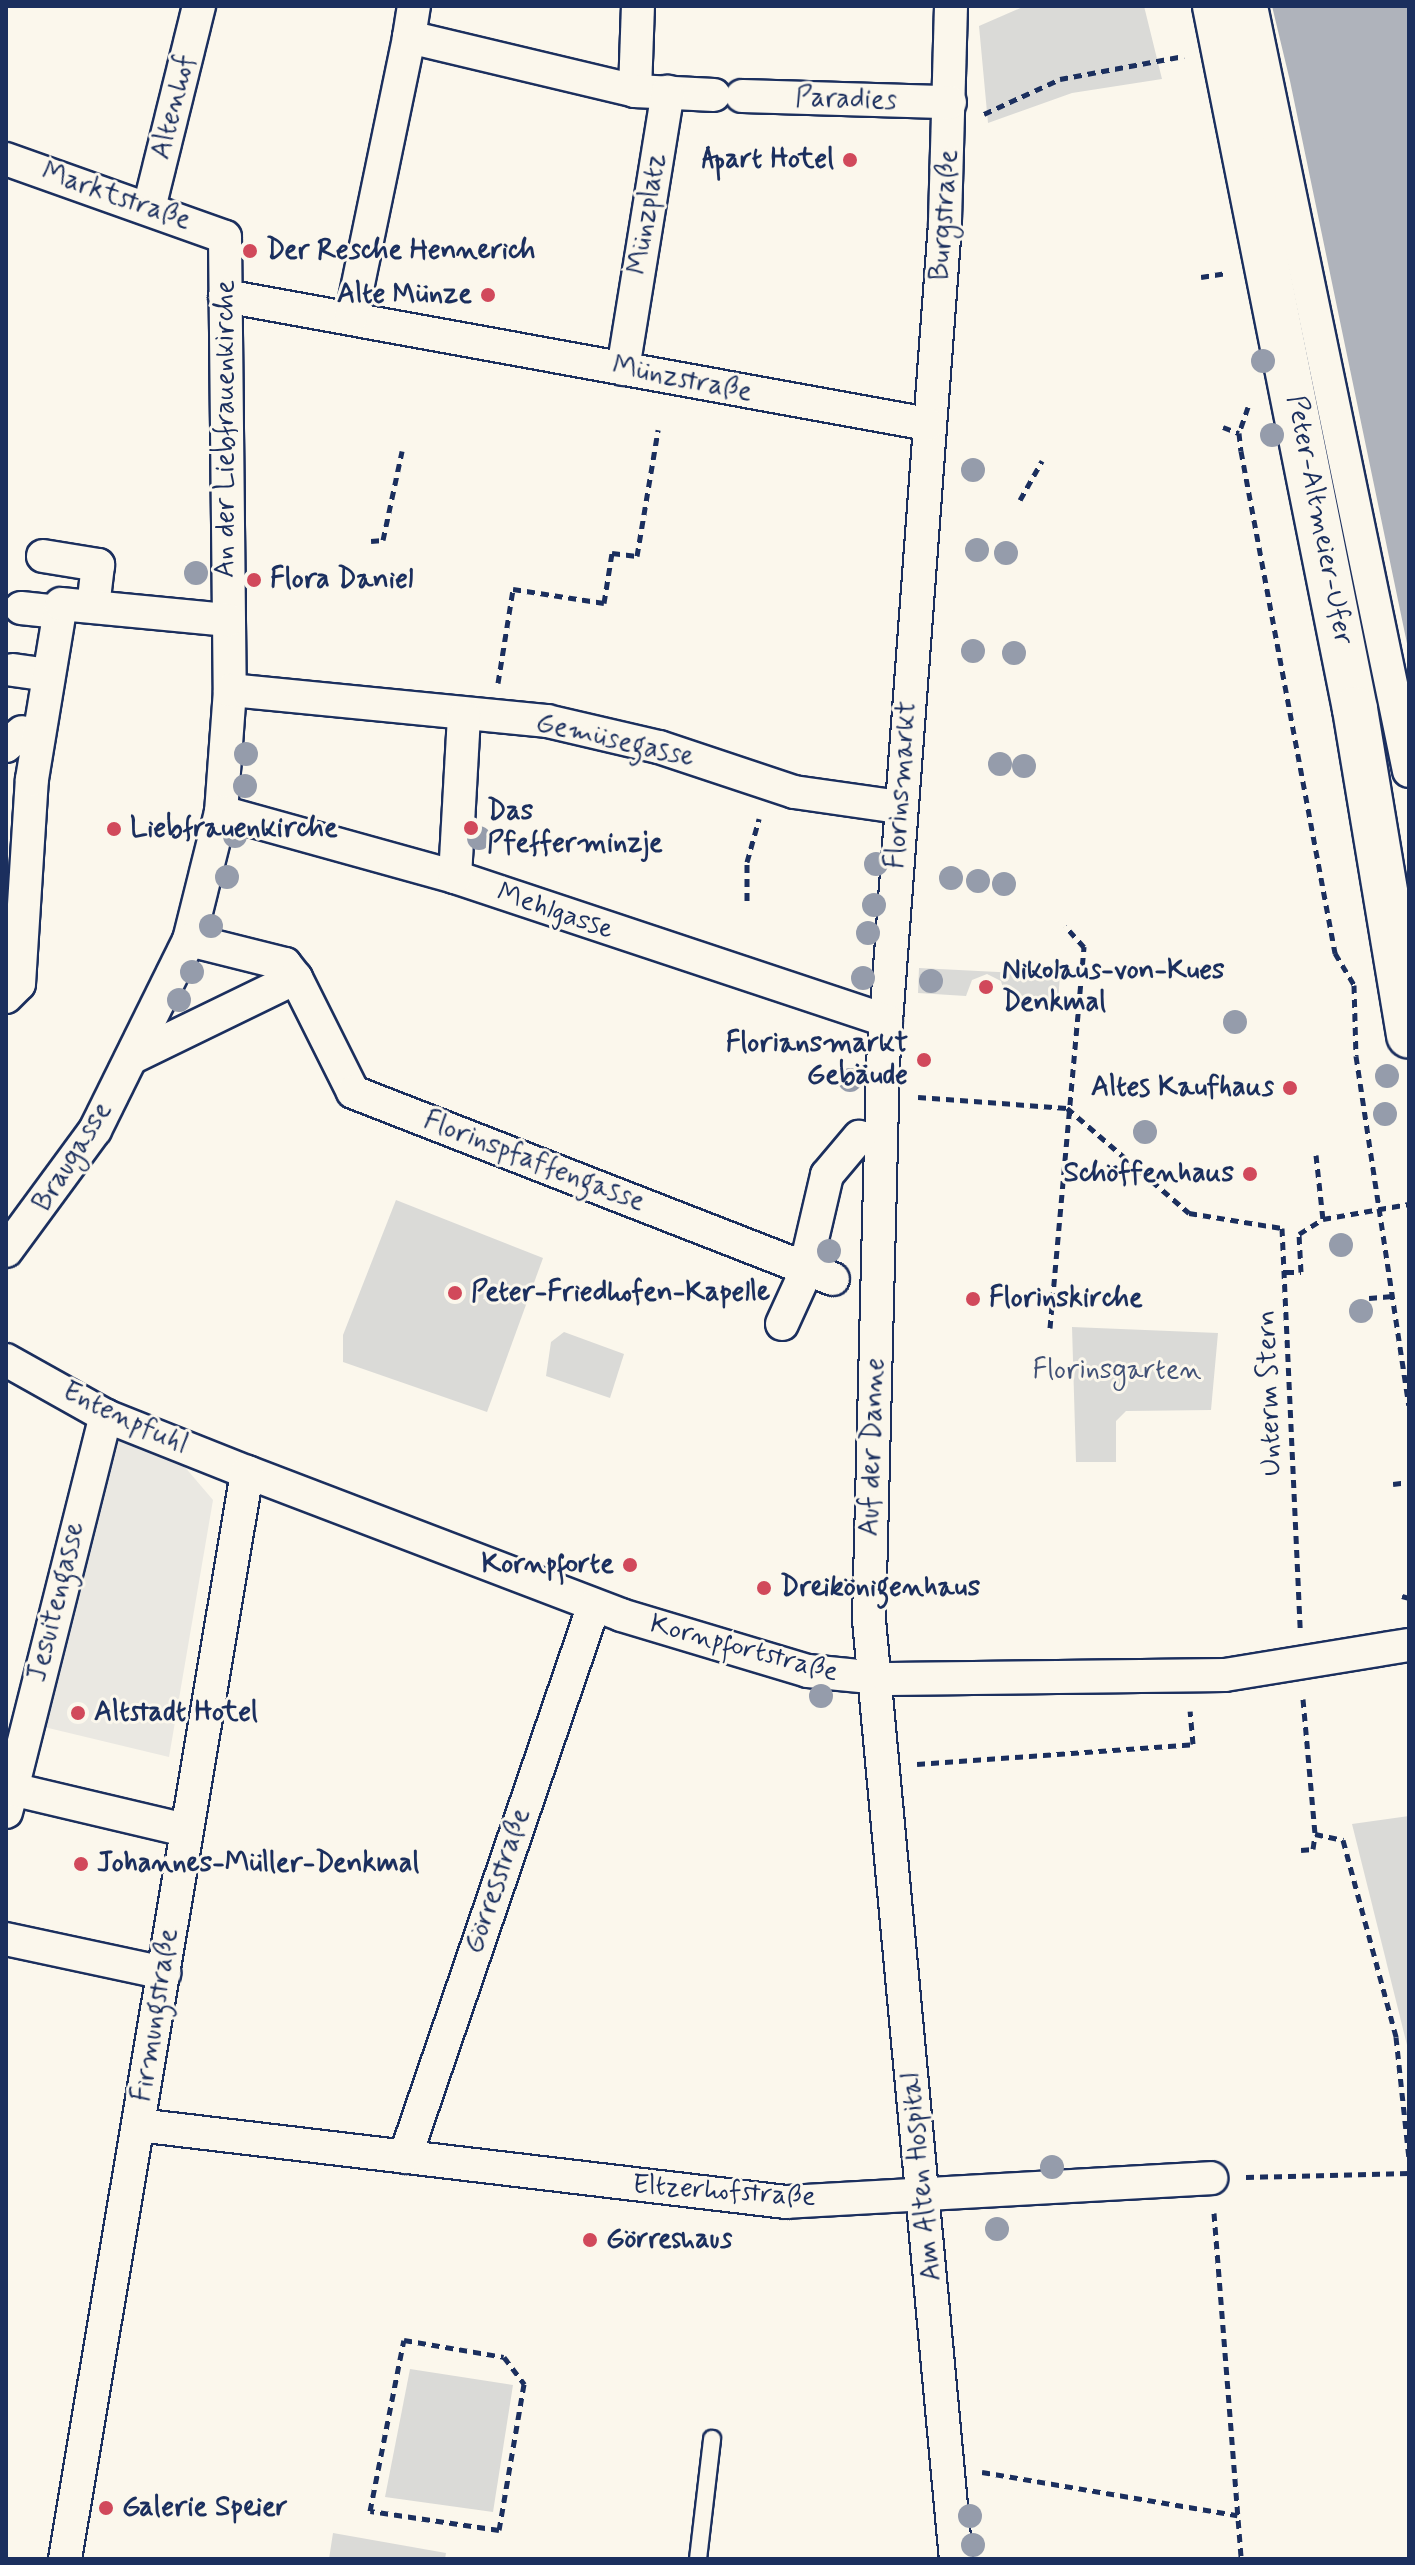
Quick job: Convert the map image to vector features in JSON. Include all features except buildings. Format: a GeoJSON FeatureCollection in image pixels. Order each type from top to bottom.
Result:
{"type":"FeatureCollection","features":[{"type":"Feature","properties":{"kind":"street","name":"Altenhof"},"geometry":{"type":"LineString","coordinates":[[149,208],[199,6]]}},
{"type":"Feature","properties":{"kind":"street"},"geometry":{"type":"LineString","coordinates":[[351,318],[414,6]]}},
{"type":"Feature","properties":{"kind":"street"},"geometry":{"type":"LineString","coordinates":[[635,91],[638,6]]}},
{"type":"Feature","properties":{"kind":"street","name":"Burgstraße"},"geometry":{"type":"LineString","coordinates":[[927,424],[950,102],[951,6]]}},
{"type":"Feature","properties":{"kind":"street","name":"Peter-Altmeier-Ufer"},"geometry":{"type":"LineString","coordinates":[[1215,6],[1355,709],[1409,1036]]}},
{"type":"Feature","properties":{"kind":"street","name":"Peter-Altmeier-Ufer"},"geometry":{"type":"LineString","coordinates":[[1251,6],[1409,771]]}},
{"type":"Feature","properties":{"kind":"street"},"geometry":{"type":"LineString","coordinates":[[409,37],[550,83],[668,92]]}},
{"type":"Feature","properties":{"kind":"street","name":"Paradies"},"geometry":{"type":"LineString","coordinates":[[668,92],[950,102]]}},
{"type":"Feature","properties":{"kind":"street","name":"Münzplatz"},"geometry":{"type":"LineString","coordinates":[[623,369],[668,92]]}},
{"type":"Feature","properties":{"kind":"street","name":"Marktstraße"},"geometry":{"type":"LineString","coordinates":[[6,159],[225,237]]}},
{"type":"Feature","properties":{"kind":"street","name":"An der Liebfrauenkirche"},"geometry":{"type":"LineString","coordinates":[[133,1057],[156,990],[189,940],[221,812],[230,690],[225,237]]}},
{"type":"Feature","properties":{"kind":"street","name":"Münzstraße"},"geometry":{"type":"LineString","coordinates":[[225,296],[351,318],[432,342],[623,369],[927,424]]}},
{"type":"Feature","properties":{"kind":"street","name":"Florinsmarkt"},"geometry":{"type":"LineString","coordinates":[[870,1142],[882,1094],[927,424]]}},
{"type":"Feature","properties":{"kind":"street"},"geometry":{"type":"LineString","coordinates":[[6,997],[19,984],[29,713],[60,608],[40,563],[98,565],[93,607]]}},
{"type":"Feature","properties":{"kind":"street"},"geometry":{"type":"LineString","coordinates":[[21,608],[93,607],[228,620]]}},
{"type":"Feature","properties":{"kind":"street"},"geometry":{"type":"LineString","coordinates":[[13,670],[29,713]]}},
{"type":"Feature","properties":{"kind":"street","name":"Gemüsegasse"},"geometry":{"type":"LineString","coordinates":[[230,690],[464,717],[547,721],[645,744],[768,783],[900,807]]}},
{"type":"Feature","properties":{"kind":"street"},"geometry":{"type":"LineString","coordinates":[[455,877],[464,717]]}},
{"type":"Feature","properties":{"kind":"street","name":"Mehlgasse"},"geometry":{"type":"LineString","coordinates":[[221,812],[455,877],[886,1020]]}},
{"type":"Feature","properties":{"kind":"street"},"geometry":{"type":"LineString","coordinates":[[133,1057],[296,978],[285,964],[189,940]]}},
{"type":"Feature","properties":{"kind":"street","name":"Florinspfaffengasse"},"geometry":{"type":"LineString","coordinates":[[296,978],[353,1092],[820,1273]]}},
{"type":"Feature","properties":{"kind":"street","name":"Braugasse"},"geometry":{"type":"LineString","coordinates":[[6,1251],[79,1156],[133,1057]]}},
{"type":"Feature","properties":{"kind":"street"},"geometry":{"type":"LineString","coordinates":[[782,1324],[820,1273],[827,1175],[870,1142]]}},
{"type":"Feature","properties":{"kind":"street","name":"Auf der Danne"},"geometry":{"type":"LineString","coordinates":[[870,1142],[871,1679],[881,1795]]}},
{"type":"Feature","properties":{"kind":"street","name":"Entenpfuhl"},"geometry":{"type":"LineString","coordinates":[[6,1360],[106,1416],[247,1472]]}},
{"type":"Feature","properties":{"kind":"street","name":"Jesuitengasse"},"geometry":{"type":"LineString","coordinates":[[9,1800],[106,1416]]}},
{"type":"Feature","properties":{"kind":"street","name":"Kornpfortstraße"},"geometry":{"type":"LineString","coordinates":[[247,1472],[594,1605],[754,1657],[871,1679],[1225,1675],[1409,1645]]}},
{"type":"Feature","properties":{"kind":"street","name":"Firmungstraße"},"geometry":{"type":"LineString","coordinates":[[65,2559],[247,1472]]}},
{"type":"Feature","properties":{"kind":"street","name":"Görresstraße"},"geometry":{"type":"LineString","coordinates":[[405,2157],[594,1605]]}},
{"type":"Feature","properties":{"kind":"street","name":"Am Alten Hospital"},"geometry":{"type":"LineString","coordinates":[[881,1795],[925,2193],[956,2559]]}},
{"type":"Feature","properties":{"kind":"street"},"geometry":{"type":"LineString","coordinates":[[9,1800],[186,1830]]}},
{"type":"Feature","properties":{"kind":"street"},"geometry":{"type":"LineString","coordinates":[[6,1939],[164,1973]]}},
{"type":"Feature","properties":{"kind":"street","name":"Eltzerhofstraße"},"geometry":{"type":"LineString","coordinates":[[138,2125],[767,2201],[1211,2178]]}},
{"type":"Feature","properties":{"kind":"lane"},"geometry":{"type":"LineString","coordinates":[[698,2559],[712,2439]]}},
{"type":"Feature","properties":{"kind":"path"},"geometry":{"type":"LineString","coordinates":[[983,114],[1060,79],[1172,58]]}},
{"type":"Feature","properties":{"kind":"path"},"geometry":{"type":"LineString","coordinates":[[1225,257],[1230,288]]}},
{"type":"Feature","properties":{"kind":"path"},"geometry":{"type":"LineString","coordinates":[[1201,277],[1228,272]]}},
{"type":"Feature","properties":{"kind":"path"},"geometry":{"type":"LineString","coordinates":[[1247,397],[1249,415],[1239,433],[1335,953],[1354,985],[1356,1056],[1409,1405]]}},
{"type":"Feature","properties":{"kind":"path"},"geometry":{"type":"LineString","coordinates":[[1223,427],[1239,433]]}},
{"type":"Feature","properties":{"kind":"path"},"geometry":{"type":"LineString","coordinates":[[496,718],[513,589],[604,603],[612,553],[637,556],[658,430]]}},
{"type":"Feature","properties":{"kind":"path"},"geometry":{"type":"LineString","coordinates":[[371,541],[383,540],[402,451]]}},
{"type":"Feature","properties":{"kind":"path"},"geometry":{"type":"LineString","coordinates":[[1020,500],[1042,461]]}},
{"type":"Feature","properties":{"kind":"path"},"geometry":{"type":"LineString","coordinates":[[747,901],[747,862],[768,783]]}},
{"type":"Feature","properties":{"kind":"path"},"geometry":{"type":"LineString","coordinates":[[1050,1328],[1067,1108],[1084,947],[1065,926]]}},
{"type":"Feature","properties":{"kind":"path"},"geometry":{"type":"LineString","coordinates":[[882,1094],[1067,1108]]}},
{"type":"Feature","properties":{"kind":"path","name":"Unterm Stern"},"geometry":{"type":"LineString","coordinates":[[1067,1108],[1189,1213],[1282,1228],[1300,1635]]}},
{"type":"Feature","properties":{"kind":"path"},"geometry":{"type":"LineString","coordinates":[[1316,1155],[1323,1219]]}},
{"type":"Feature","properties":{"kind":"path"},"geometry":{"type":"LineString","coordinates":[[1286,1272],[1301,1272],[1299,1234],[1323,1219],[1409,1204]]}},
{"type":"Feature","properties":{"kind":"path"},"geometry":{"type":"LineString","coordinates":[[1369,1298],[1393,1296]]}},
{"type":"Feature","properties":{"kind":"path"},"geometry":{"type":"LineString","coordinates":[[1393,1484],[1409,1482]]}},
{"type":"Feature","properties":{"kind":"path"},"geometry":{"type":"LineString","coordinates":[[1301,1850],[1313,1849],[1315,1834],[1303,1690]]}},
{"type":"Feature","properties":{"kind":"path"},"geometry":{"type":"LineString","coordinates":[[904,1765],[1193,1744],[1189,1700]]}},
{"type":"Feature","properties":{"kind":"path"},"geometry":{"type":"LineString","coordinates":[[1315,1834],[1343,1840],[1396,2037],[1409,2158]]}},
{"type":"Feature","properties":{"kind":"path"},"geometry":{"type":"LineString","coordinates":[[1241,2559],[1211,2178],[1409,2173]]}},
{"type":"Feature","properties":{"kind":"path"},"geometry":{"type":"LineString","coordinates":[[404,2340],[504,2357],[524,2384],[499,2530],[370,2511],[404,2340]]}},
{"type":"Feature","properties":{"kind":"path"},"geometry":{"type":"LineString","coordinates":[[979,2471],[1237,2515]]}},
{"type":"Feature","properties":{"kind":"shaded area"},"geometry":{"type":"Polygon","coordinates":[[[1272,6],[1409,6],[1409,653],[1290,81],[1272,6]]]}},
{"type":"Feature","properties":{"kind":"shaded area"},"geometry":{"type":"Polygon","coordinates":[[[106,1433],[184,1466],[213,1500],[169,1757],[40,1726],[106,1433]]]}},
{"type":"Feature","properties":{"kind":"green space"},"geometry":{"type":"Polygon","coordinates":[[[1025,6],[1144,6],[1162,79],[1072,93],[988,123],[979,26],[1025,6]]]}},
{"type":"Feature","properties":{"kind":"green space"},"geometry":{"type":"Polygon","coordinates":[[[919,968],[1060,975],[1058,1001],[1006,999],[1001,981],[987,974],[972,980],[966,996],[918,993],[919,968]]]}},
{"type":"Feature","properties":{"kind":"green space"},"geometry":{"type":"Polygon","coordinates":[[[396,1200],[543,1258],[487,1412],[343,1362],[343,1335],[396,1200]]]}},
{"type":"Feature","properties":{"kind":"green space","name":"Florinsgarten"},"geometry":{"type":"Polygon","coordinates":[[[1072,1327],[1218,1333],[1211,1410],[1126,1411],[1116,1421],[1116,1462],[1076,1462],[1072,1327]]]}},
{"type":"Feature","properties":{"kind":"green space"},"geometry":{"type":"Polygon","coordinates":[[[564,1332],[624,1354],[610,1398],[546,1376],[551,1342],[564,1332]]]}},
{"type":"Feature","properties":{"kind":"green space"},"geometry":{"type":"Polygon","coordinates":[[[1409,1816],[1409,2053],[1352,1824],[1409,1816]]]}},
{"type":"Feature","properties":{"kind":"green space"},"geometry":{"type":"Polygon","coordinates":[[[410,2369],[513,2385],[493,2512],[385,2497],[410,2369]]]}},
{"type":"Feature","properties":{"kind":"green space"},"geometry":{"type":"Polygon","coordinates":[[[333,2533],[446,2553],[445,2559],[329,2559],[333,2533]]]}},
{"type":"Feature","properties":{"kind":"place","name":"Apart Hotel"},"geometry":{"type":"Point","coordinates":[850,160]}},
{"type":"Feature","properties":{"kind":"place","name":"Der Resche Hennerich"},"geometry":{"type":"Point","coordinates":[250,251]}},
{"type":"Feature","properties":{"kind":"place","name":"Alte Münze"},"geometry":{"type":"Point","coordinates":[488,295]}},
{"type":"Feature","properties":{"kind":"place","name":"Flora Daniel"},"geometry":{"type":"Point","coordinates":[254,580]}},
{"type":"Feature","properties":{"kind":"place","name":"Das Pfefferminzje"},"geometry":{"type":"Point","coordinates":[471,828]}},
{"type":"Feature","properties":{"kind":"place","name":"Liebfrauenkirche"},"geometry":{"type":"Point","coordinates":[114,829]}},
{"type":"Feature","properties":{"kind":"place","name":"Nikolaus-von-Kues Denkmal"},"geometry":{"type":"Point","coordinates":[986,987]}},
{"type":"Feature","properties":{"kind":"place","name":"Floriansmarkt Gebäude"},"geometry":{"type":"Point","coordinates":[924,1060]}},
{"type":"Feature","properties":{"kind":"place","name":"Altes Kaufhaus"},"geometry":{"type":"Point","coordinates":[1290,1088]}},
{"type":"Feature","properties":{"kind":"place","name":"Schöffenhaus"},"geometry":{"type":"Point","coordinates":[1250,1174]}},
{"type":"Feature","properties":{"kind":"place","name":"Peter-Friedhofen-Kapelle"},"geometry":{"type":"Point","coordinates":[455,1293]}},
{"type":"Feature","properties":{"kind":"place","name":"Florinskirche"},"geometry":{"type":"Point","coordinates":[973,1299]}},
{"type":"Feature","properties":{"kind":"place","name":"Kornpforte"},"geometry":{"type":"Point","coordinates":[630,1565]}},
{"type":"Feature","properties":{"kind":"place","name":"Dreikönigenhaus"},"geometry":{"type":"Point","coordinates":[764,1588]}},
{"type":"Feature","properties":{"kind":"place","name":"Altstadt Hotel"},"geometry":{"type":"Point","coordinates":[78,1713]}},
{"type":"Feature","properties":{"kind":"place","name":"Johannes-Müller-Denkmal"},"geometry":{"type":"Point","coordinates":[81,1864]}},
{"type":"Feature","properties":{"kind":"place","name":"Görreshaus"},"geometry":{"type":"Point","coordinates":[590,2240]}},
{"type":"Feature","properties":{"kind":"place","name":"Galerie Speier"},"geometry":{"type":"Point","coordinates":[106,2508]}}]}
